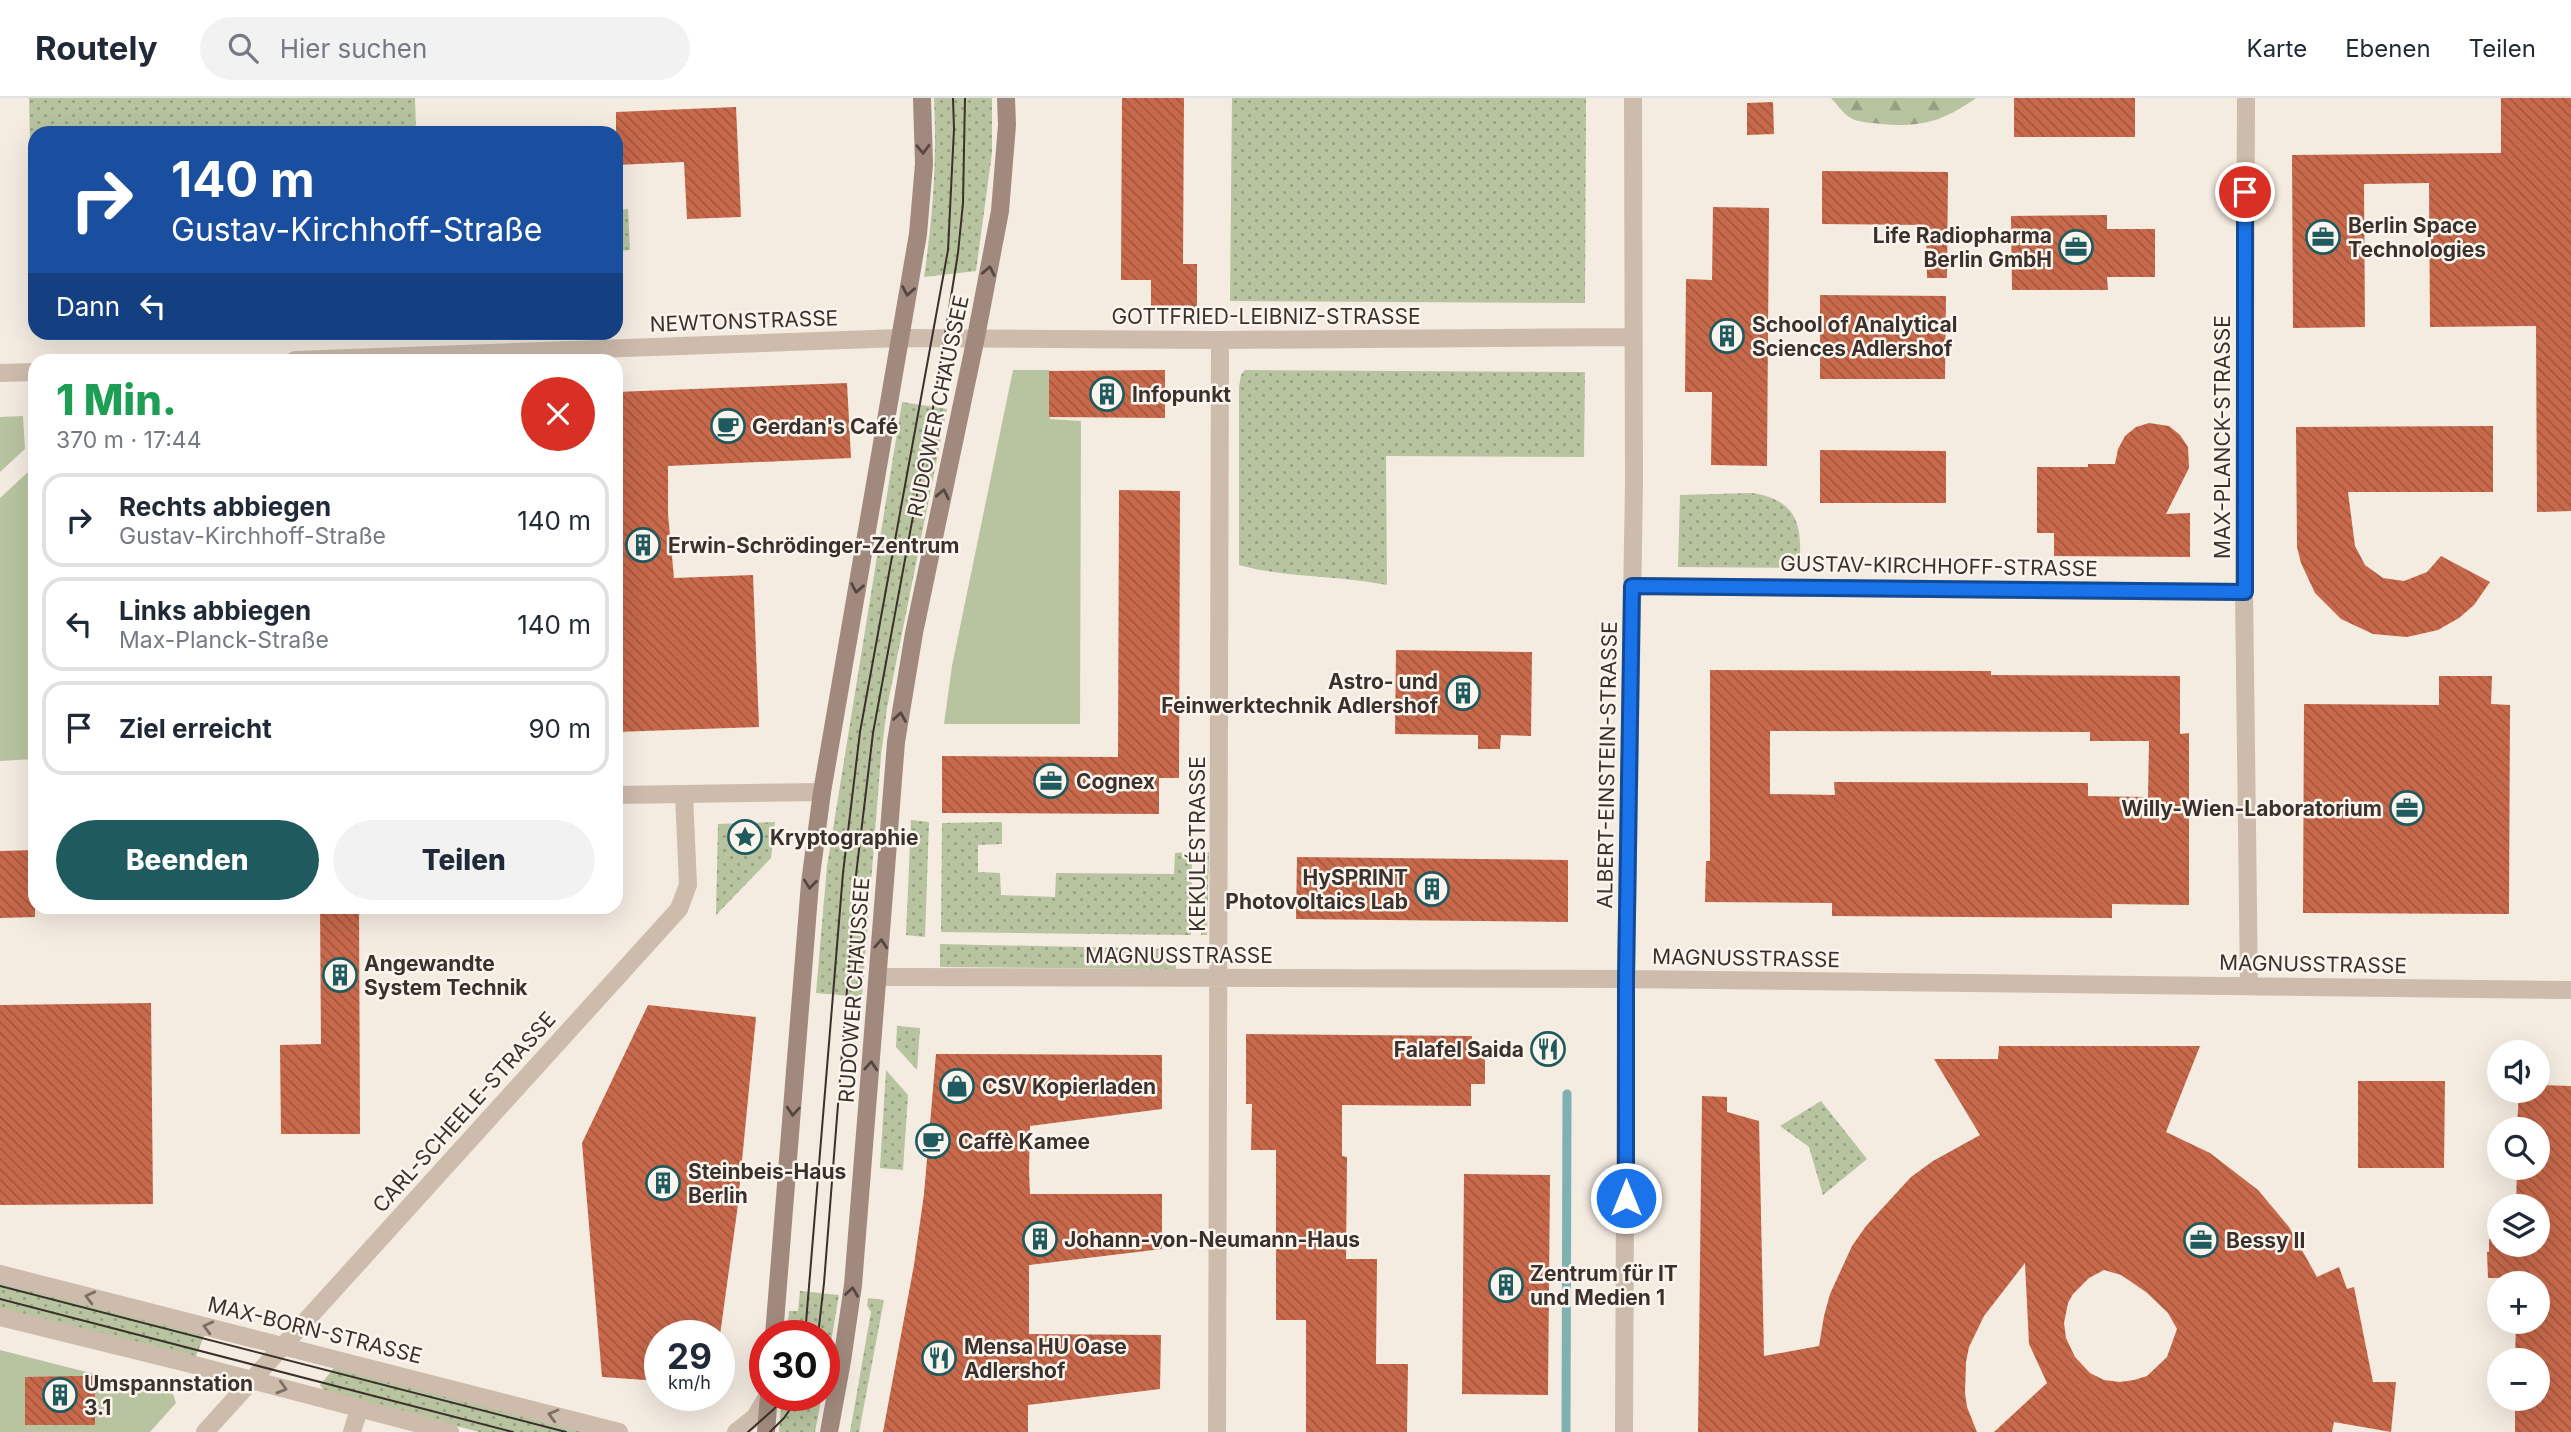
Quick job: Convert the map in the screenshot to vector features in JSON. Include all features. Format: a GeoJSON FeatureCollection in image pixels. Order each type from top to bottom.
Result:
{"type":"FeatureCollection","features":[{"type":"Feature","properties":{"kind":"main road"},"geometry":{"type":"LineString","coordinates":[[775,1320],[810,883],[822,792],[920,211],[924,164],[922,98]]}},
{"type":"Feature","properties":{"kind":"main road","name":"RUDOWER CHAUSSEE"},"geometry":{"type":"LineString","coordinates":[[829,1432],[853,1285],[896,741],[914,633],[1000,211],[1007,125],[1006,98]]}},
{"type":"Feature","properties":{"kind":"main road"},"geometry":{"type":"LineString","coordinates":[[766,1432],[768,1411]]}},
{"type":"Feature","properties":{"kind":"street","name":"ALBERT-EINSTEIN-STRASSE"},"geometry":{"type":"LineString","coordinates":[[1624,1432],[1626,979],[1632,586],[1633,98]]}},
{"type":"Feature","properties":{"kind":"street","name":"MAX-PLANCK-STRASSE"},"geometry":{"type":"LineString","coordinates":[[2245,98],[2245,592],[2249,986]]}},
{"type":"Feature","properties":{"kind":"street","name":"GOTTFRIED-LEIBNIZ-STRASSE"},"geometry":{"type":"LineString","coordinates":[[900,338],[1220,340],[1632,337]]}},
{"type":"Feature","properties":{"kind":"street","name":"NEWTONSTRASSE"},"geometry":{"type":"LineString","coordinates":[[460,354],[900,338]]}},
{"type":"Feature","properties":{"kind":"street","name":"KEKULÉSTRASSE"},"geometry":{"type":"LineString","coordinates":[[1217,1432],[1220,340]]}},
{"type":"Feature","properties":{"kind":"street"},"geometry":{"type":"LineString","coordinates":[[0,373],[28,372]]}},
{"type":"Feature","properties":{"kind":"street","name":"GUSTAV-KIRCHHOFF-STRASSE"},"geometry":{"type":"LineString","coordinates":[[1632,586],[2245,592]]}},
{"type":"Feature","properties":{"kind":"street"},"geometry":{"type":"LineString","coordinates":[[623,795],[822,792]]}},
{"type":"Feature","properties":{"kind":"street","name":"CARL-SCHEELE-STRASSE"},"geometry":{"type":"LineString","coordinates":[[205,1432],[679,909],[688,885],[684,794]]}},
{"type":"Feature","properties":{"kind":"street","name":"MAGNUSSTRASSE"},"geometry":{"type":"LineString","coordinates":[[878,977],[1626,979],[2571,990]]}},
{"type":"Feature","properties":{"kind":"street","name":"MAX-BORN-STRASSE"},"geometry":{"type":"LineString","coordinates":[[0,1274],[619,1432]]}},
{"type":"Feature","properties":{"kind":"street"},"geometry":{"type":"LineString","coordinates":[[0,1317],[450,1432]]}},
{"type":"Feature","properties":{"kind":"street"},"geometry":{"type":"LineString","coordinates":[[352,1432],[359,1409]]}},
{"type":"Feature","properties":{"kind":"street"},"geometry":{"type":"LineString","coordinates":[[736,1432],[755,1418],[759,1411]]}},
{"type":"Feature","properties":{"kind":"green space"},"geometry":{"type":"Polygon","coordinates":[[[29,98],[415,98],[416,126],[30,126],[29,98]]]}},
{"type":"Feature","properties":{"kind":"green space"},"geometry":{"type":"Polygon","coordinates":[[[934,98],[992,98],[992,153],[976,271],[924,277],[934,188],[934,98]]]}},
{"type":"Feature","properties":{"kind":"green space"},"geometry":{"type":"Polygon","coordinates":[[[1232,98],[1586,98],[1585,303],[1230,301],[1232,98]]]}},
{"type":"Feature","properties":{"kind":"green space"},"geometry":{"type":"Polygon","coordinates":[[[1831,98],[1976,98],[1954,112],[1932,121],[1897,125],[1855,120],[1845,114],[1831,98]]]}},
{"type":"Feature","properties":{"kind":"green space"},"geometry":{"type":"Polygon","coordinates":[[[623,209],[628,209],[630,250],[623,250],[623,209]]]}},
{"type":"Feature","properties":{"kind":"green space"},"geometry":{"type":"Polygon","coordinates":[[[1013,370],[1049,370],[1050,419],[1081,421],[1080,724],[944,724],[952,666],[1013,370]]]}},
{"type":"Feature","properties":{"kind":"green space"},"geometry":{"type":"Polygon","coordinates":[[[1245,370],[1585,372],[1584,457],[1386,456],[1387,585],[1275,572],[1239,565],[1239,387],[1241,375],[1245,370]]]}},
{"type":"Feature","properties":{"kind":"green space"},"geometry":{"type":"Polygon","coordinates":[[[902,402],[947,409],[887,708],[862,997],[816,993],[827,866],[902,402]]]}},
{"type":"Feature","properties":{"kind":"green space"},"geometry":{"type":"Polygon","coordinates":[[[23,416],[25,449],[0,472],[0,417],[23,416]]]}},
{"type":"Feature","properties":{"kind":"green space"},"geometry":{"type":"Polygon","coordinates":[[[28,473],[28,759],[0,761],[0,498],[28,473]]]}},
{"type":"Feature","properties":{"kind":"green space"},"geometry":{"type":"Polygon","coordinates":[[[1752,493],[1779,502],[1794,517],[1800,540],[1799,568],[1678,567],[1680,495],[1752,493]]]}},
{"type":"Feature","properties":{"kind":"green space"},"geometry":{"type":"Polygon","coordinates":[[[911,820],[929,822],[925,937],[906,935],[911,820]]]}},
{"type":"Feature","properties":{"kind":"green space"},"geometry":{"type":"Polygon","coordinates":[[[775,822],[771,858],[716,915],[718,824],[775,822]]]}},
{"type":"Feature","properties":{"kind":"green space"},"geometry":{"type":"Polygon","coordinates":[[[1002,822],[1002,844],[978,845],[978,872],[1000,873],[1001,895],[1055,897],[1056,873],[1174,874],[1175,853],[1192,852],[1191,935],[941,932],[942,823],[1002,822]]]}},
{"type":"Feature","properties":{"kind":"green space"},"geometry":{"type":"Polygon","coordinates":[[[1201,852],[1209,852],[1207,935],[1201,935],[1201,852]]]}},
{"type":"Feature","properties":{"kind":"green space"},"geometry":{"type":"Polygon","coordinates":[[[940,944],[1175,949],[1176,969],[940,967],[940,944]]]}},
{"type":"Feature","properties":{"kind":"green space"},"geometry":{"type":"Polygon","coordinates":[[[897,1026],[920,1028],[917,1070],[896,1047],[897,1026]]]}},
{"type":"Feature","properties":{"kind":"green space"},"geometry":{"type":"Polygon","coordinates":[[[886,1070],[908,1095],[903,1170],[880,1168],[886,1070]]]}},
{"type":"Feature","properties":{"kind":"green space"},"geometry":{"type":"Polygon","coordinates":[[[1821,1101],[1867,1159],[1823,1195],[1809,1147],[1780,1126],[1821,1101]]]}},
{"type":"Feature","properties":{"kind":"green space"},"geometry":{"type":"Polygon","coordinates":[[[0,1281],[205,1334],[195,1358],[0,1308],[0,1281]]]}},
{"type":"Feature","properties":{"kind":"green space"},"geometry":{"type":"Polygon","coordinates":[[[800,1291],[839,1295],[835,1320],[788,1320],[789,1311],[798,1311],[800,1291]]]}},
{"type":"Feature","properties":{"kind":"green space"},"geometry":{"type":"Polygon","coordinates":[[[868,1298],[884,1300],[859,1432],[850,1432],[871,1312],[867,1306],[868,1298]]]}},
{"type":"Feature","properties":{"kind":"green space"},"geometry":{"type":"Polygon","coordinates":[[[0,1350],[173,1394],[176,1403],[150,1432],[0,1432],[0,1350]]]}},
{"type":"Feature","properties":{"kind":"green space"},"geometry":{"type":"Polygon","coordinates":[[[335,1367],[584,1432],[479,1432],[324,1391],[320,1385],[335,1367]]]}},
{"type":"Feature","properties":{"kind":"green space"},"geometry":{"type":"Polygon","coordinates":[[[781,1411],[819,1411],[815,1432],[779,1432],[781,1411]]]}},
{"type":"Feature","properties":{"kind":"building"},"geometry":{"type":"Polygon","coordinates":[[[1122,98],[1184,98],[1183,264],[1197,264],[1197,310],[1151,310],[1151,280],[1121,280],[1122,98]]]}},
{"type":"Feature","properties":{"kind":"building"},"geometry":{"type":"Polygon","coordinates":[[[2014,98],[2135,98],[2135,137],[2014,137],[2014,98]]]}},
{"type":"Feature","properties":{"kind":"building"},"geometry":{"type":"Polygon","coordinates":[[[2501,98],[2571,98],[2571,511],[2537,512],[2536,326],[2430,327],[2429,183],[2364,184],[2365,327],[2293,328],[2292,155],[2501,153],[2501,98]]]}},
{"type":"Feature","properties":{"kind":"building"},"geometry":{"type":"Polygon","coordinates":[[[1773,102],[1774,134],[1747,135],[1747,103],[1773,102]]]}},
{"type":"Feature","properties":{"kind":"building"},"geometry":{"type":"Polygon","coordinates":[[[736,107],[741,217],[687,219],[684,162],[623,165],[623,126],[616,126],[616,112],[736,107]]]}},
{"type":"Feature","properties":{"kind":"building"},"geometry":{"type":"Polygon","coordinates":[[[1822,171],[1948,172],[1947,278],[1927,278],[1926,225],[1822,224],[1822,171]]]}},
{"type":"Feature","properties":{"kind":"building","name":"School of Analytical Sciences Adlershof"},"geometry":{"type":"Polygon","coordinates":[[[1713,207],[1769,208],[1767,466],[1711,465],[1712,392],[1685,392],[1686,279],[1712,280],[1713,207]]]}},
{"type":"Feature","properties":{"kind":"building"},"geometry":{"type":"Polygon","coordinates":[[[2107,215],[2107,229],[2155,229],[2155,277],[2107,277],[2108,290],[2012,290],[2011,216],[2107,215]]]}},
{"type":"Feature","properties":{"kind":"building"},"geometry":{"type":"Polygon","coordinates":[[[1820,295],[1946,296],[1945,379],[1820,379],[1820,295]]]}},
{"type":"Feature","properties":{"kind":"building","name":"Infopunkt"},"geometry":{"type":"Polygon","coordinates":[[[1165,370],[1165,418],[1049,417],[1049,371],[1165,370]]]}},
{"type":"Feature","properties":{"kind":"building","name":"Erwin-Schrödinger-Zentrum"},"geometry":{"type":"Polygon","coordinates":[[[847,383],[851,458],[668,466],[668,514],[674,578],[753,575],[759,727],[623,732],[623,392],[847,383]]]}},
{"type":"Feature","properties":{"kind":"building"},"geometry":{"type":"Polygon","coordinates":[[[2149,423],[2169,426],[2180,435],[2188,447],[2189,468],[2166,514],[2190,513],[2190,557],[2054,556],[2054,533],[2037,533],[2037,467],[2115,464],[2118,449],[2125,436],[2136,427],[2149,423]]]}},
{"type":"Feature","properties":{"kind":"building"},"geometry":{"type":"Polygon","coordinates":[[[2493,426],[2493,492],[2348,492],[2355,546],[2365,565],[2383,578],[2404,581],[2427,572],[2441,556],[2490,582],[2474,605],[2459,618],[2438,630],[2407,637],[2373,634],[2341,619],[2315,593],[2301,563],[2297,547],[2296,427],[2493,426]]]}},
{"type":"Feature","properties":{"kind":"building"},"geometry":{"type":"Polygon","coordinates":[[[1820,450],[1946,451],[1946,503],[1820,503],[1820,450]]]}},
{"type":"Feature","properties":{"kind":"building"},"geometry":{"type":"Polygon","coordinates":[[[1119,490],[1180,491],[1179,778],[1159,778],[1159,814],[942,813],[942,756],[1118,757],[1119,490]]]}},
{"type":"Feature","properties":{"kind":"building","name":"Astro- und Feinwerktechnik Adlershof"},"geometry":{"type":"Polygon","coordinates":[[[1396,650],[1532,652],[1531,736],[1501,735],[1500,749],[1478,749],[1478,735],[1395,734],[1396,650]]]}},
{"type":"Feature","properties":{"kind":"building"},"geometry":{"type":"Polygon","coordinates":[[[1710,670],[1991,671],[1991,675],[2180,676],[2180,734],[2189,733],[2189,905],[2112,904],[2112,918],[1832,916],[1832,903],[1705,902],[1706,861],[1710,861],[1710,670]],[[1770,731],[1770,794],[1835,795],[1834,782],[2088,783],[2088,796],[2148,797],[2149,741],[2090,741],[2090,732],[1770,731]]]}},
{"type":"Feature","properties":{"kind":"building","name":"Willy-Wien-Laboratorium"},"geometry":{"type":"Polygon","coordinates":[[[2439,676],[2492,676],[2491,704],[2510,705],[2509,914],[2303,913],[2304,704],[2439,705],[2439,676]]]}},
{"type":"Feature","properties":{"kind":"building"},"geometry":{"type":"Polygon","coordinates":[[[28,850],[28,914],[35,914],[35,917],[0,918],[0,851],[28,850]]]}},
{"type":"Feature","properties":{"kind":"building","name":"HySPRINT Photovoltaics Lab"},"geometry":{"type":"Polygon","coordinates":[[[1297,857],[1568,860],[1568,922],[1296,919],[1297,857]]]}},
{"type":"Feature","properties":{"kind":"building","name":"Angewandte System Technik"},"geometry":{"type":"Polygon","coordinates":[[[320,914],[359,914],[360,1134],[281,1134],[280,1045],[321,1044],[320,914]]]}},
{"type":"Feature","properties":{"kind":"building"},"geometry":{"type":"Polygon","coordinates":[[[151,1003],[153,1204],[0,1205],[0,1005],[151,1003]]]}},
{"type":"Feature","properties":{"kind":"building","name":"Steinbeis-Haus Berlin"},"geometry":{"type":"Polygon","coordinates":[[[648,1005],[756,1017],[737,1212],[722,1320],[644,1320],[644,1380],[602,1377],[582,1143],[648,1005]]]}},
{"type":"Feature","properties":{"kind":"building"},"geometry":{"type":"Polygon","coordinates":[[[1246,1034],[1472,1036],[1471,1058],[1485,1058],[1485,1084],[1471,1084],[1471,1106],[1342,1105],[1342,1156],[1347,1157],[1346,1259],[1377,1259],[1376,1364],[1408,1364],[1407,1432],[1306,1432],[1306,1320],[1276,1320],[1276,1150],[1251,1150],[1252,1104],[1246,1104],[1246,1034]]]}},
{"type":"Feature","properties":{"kind":"building"},"geometry":{"type":"Polygon","coordinates":[[[1999,1046],[2200,1046],[2166,1132],[2210,1153],[2258,1190],[2289,1227],[2317,1277],[2339,1267],[2347,1289],[2354,1287],[2373,1382],[2396,1382],[2391,1432],[2334,1422],[2332,1432],[1994,1432],[2047,1383],[2029,1344],[2025,1263],[1984,1316],[1969,1347],[1965,1393],[1967,1407],[1977,1432],[1698,1432],[1702,1096],[1727,1097],[1727,1112],[1759,1121],[1764,1356],[1819,1346],[1830,1294],[1852,1246],[1866,1226],[1911,1177],[1933,1161],[1980,1135],[1934,1059],[1998,1059],[1999,1046]],[[2104,1270],[2089,1278],[2068,1303],[2064,1323],[2066,1338],[2075,1357],[2090,1373],[2104,1380],[2120,1382],[2147,1376],[2167,1357],[2177,1329],[2168,1313],[2146,1292],[2121,1275],[2104,1270]]]}},
{"type":"Feature","properties":{"kind":"building","name":"Johann-von-Neumann-Haus"},"geometry":{"type":"Polygon","coordinates":[[[936,1054],[1162,1055],[1162,1109],[1030,1126],[1029,1171],[1030,1194],[1162,1194],[1162,1249],[1029,1265],[1029,1334],[1161,1335],[1160,1389],[1028,1405],[1028,1432],[883,1432],[914,1265],[924,1194],[936,1054]]]}},
{"type":"Feature","properties":{"kind":"building"},"geometry":{"type":"Polygon","coordinates":[[[2358,1081],[2445,1081],[2444,1168],[2358,1168],[2358,1081]]]}},
{"type":"Feature","properties":{"kind":"building"},"geometry":{"type":"Polygon","coordinates":[[[2550,1085],[2571,1086],[2571,1432],[2515,1432],[2515,1411],[2550,1411],[2550,1348],[2515,1348],[2516,1334],[2550,1334],[2550,1271],[2488,1271],[2487,1257],[2550,1257],[2550,1194],[2516,1194],[2517,1180],[2550,1180],[2550,1117],[2518,1117],[2518,1103],[2550,1103],[2550,1085]]]}},
{"type":"Feature","properties":{"kind":"building","name":"Zentrum für IT und Medien 1"},"geometry":{"type":"Polygon","coordinates":[[[1464,1174],[1550,1175],[1548,1395],[1462,1394],[1464,1174]]]}},
{"type":"Feature","properties":{"kind":"building","name":"Umspannstation 3.1"},"geometry":{"type":"Polygon","coordinates":[[[95,1376],[95,1425],[25,1425],[25,1377],[95,1376]]]}},
{"type":"Feature","properties":{"kind":"waterway"},"geometry":{"type":"LineString","coordinates":[[1566,1432],[1567,1094]]}},
{"type":"Feature","properties":{"kind":"tram line"},"geometry":{"type":"LineString","coordinates":[[806,1320],[843,873],[860,732],[948,250],[953,98]]}},
{"type":"Feature","properties":{"kind":"tram line"},"geometry":{"type":"LineString","coordinates":[[820,1320],[856,875],[873,733],[935,397],[958,253],[963,203],[965,98]]}},
{"type":"Feature","properties":{"kind":"tram line"},"geometry":{"type":"LineString","coordinates":[[0,1286],[566,1432]]}},
{"type":"Feature","properties":{"kind":"tram line"},"geometry":{"type":"LineString","coordinates":[[0,1299],[513,1432]]}},
{"type":"Feature","properties":{"kind":"tram line"},"geometry":{"type":"LineString","coordinates":[[748,1432],[772,1411]]}},
{"type":"Feature","properties":{"kind":"tram line"},"geometry":{"type":"LineString","coordinates":[[770,1432],[789,1411]]}},
{"type":"Feature","properties":{"kind":"place","name":"Berlin Space Technologies"},"geometry":{"type":"Point","coordinates":[2323,237]}},
{"type":"Feature","properties":{"kind":"place","name":"Life Radiopharma Berlin GmbH"},"geometry":{"type":"Point","coordinates":[2076,247]}},
{"type":"Feature","properties":{"kind":"place","name":"School of Analytical Sciences Adlershof"},"geometry":{"type":"Point","coordinates":[1727,336]}},
{"type":"Feature","properties":{"kind":"place","name":"Infopunkt"},"geometry":{"type":"Point","coordinates":[1107,394]}},
{"type":"Feature","properties":{"kind":"place","name":"Gerdan's Café"},"geometry":{"type":"Point","coordinates":[728,426]}},
{"type":"Feature","properties":{"kind":"place","name":"Erwin-Schrödinger-Zentrum"},"geometry":{"type":"Point","coordinates":[643,545]}},
{"type":"Feature","properties":{"kind":"place","name":"Astro- und Feinwerktechnik Adlershof"},"geometry":{"type":"Point","coordinates":[1463,693]}},
{"type":"Feature","properties":{"kind":"place","name":"Cognex"},"geometry":{"type":"Point","coordinates":[1051,781]}},
{"type":"Feature","properties":{"kind":"place","name":"Willy-Wien-Laboratorium"},"geometry":{"type":"Point","coordinates":[2407,808]}},
{"type":"Feature","properties":{"kind":"place","name":"Kryptographie"},"geometry":{"type":"Point","coordinates":[745,837]}},
{"type":"Feature","properties":{"kind":"place","name":"HySPRINT Photovoltaics Lab"},"geometry":{"type":"Point","coordinates":[1432,889]}},
{"type":"Feature","properties":{"kind":"place","name":"Angewandte System Technik"},"geometry":{"type":"Point","coordinates":[340,975]}},
{"type":"Feature","properties":{"kind":"place","name":"Falafel Saida"},"geometry":{"type":"Point","coordinates":[1548,1049]}},
{"type":"Feature","properties":{"kind":"place","name":"CSV Kopierladen"},"geometry":{"type":"Point","coordinates":[957,1086]}},
{"type":"Feature","properties":{"kind":"place","name":"Caffè Kamee"},"geometry":{"type":"Point","coordinates":[933,1141]}},
{"type":"Feature","properties":{"kind":"place","name":"Steinbeis-Haus Berlin"},"geometry":{"type":"Point","coordinates":[663,1183]}},
{"type":"Feature","properties":{"kind":"place","name":"Johann-von-Neumann-Haus"},"geometry":{"type":"Point","coordinates":[1040,1239]}},
{"type":"Feature","properties":{"kind":"place","name":"Bessy II"},"geometry":{"type":"Point","coordinates":[2201,1240]}},
{"type":"Feature","properties":{"kind":"place","name":"Zentrum für IT und Medien 1"},"geometry":{"type":"Point","coordinates":[1506,1285]}},
{"type":"Feature","properties":{"kind":"place","name":"Mensa HU Oase Adlershof"},"geometry":{"type":"Point","coordinates":[939,1358]}},
{"type":"Feature","properties":{"kind":"place","name":"Umspannstation 3.1"},"geometry":{"type":"Point","coordinates":[60,1395]}},
{"type":"Feature","properties":{"kind":"route"},"geometry":{"type":"LineString","coordinates":[[1626,1198],[1626,979],[1631,790],[1632,586],[2245,592],[2245,192]]}}]}
